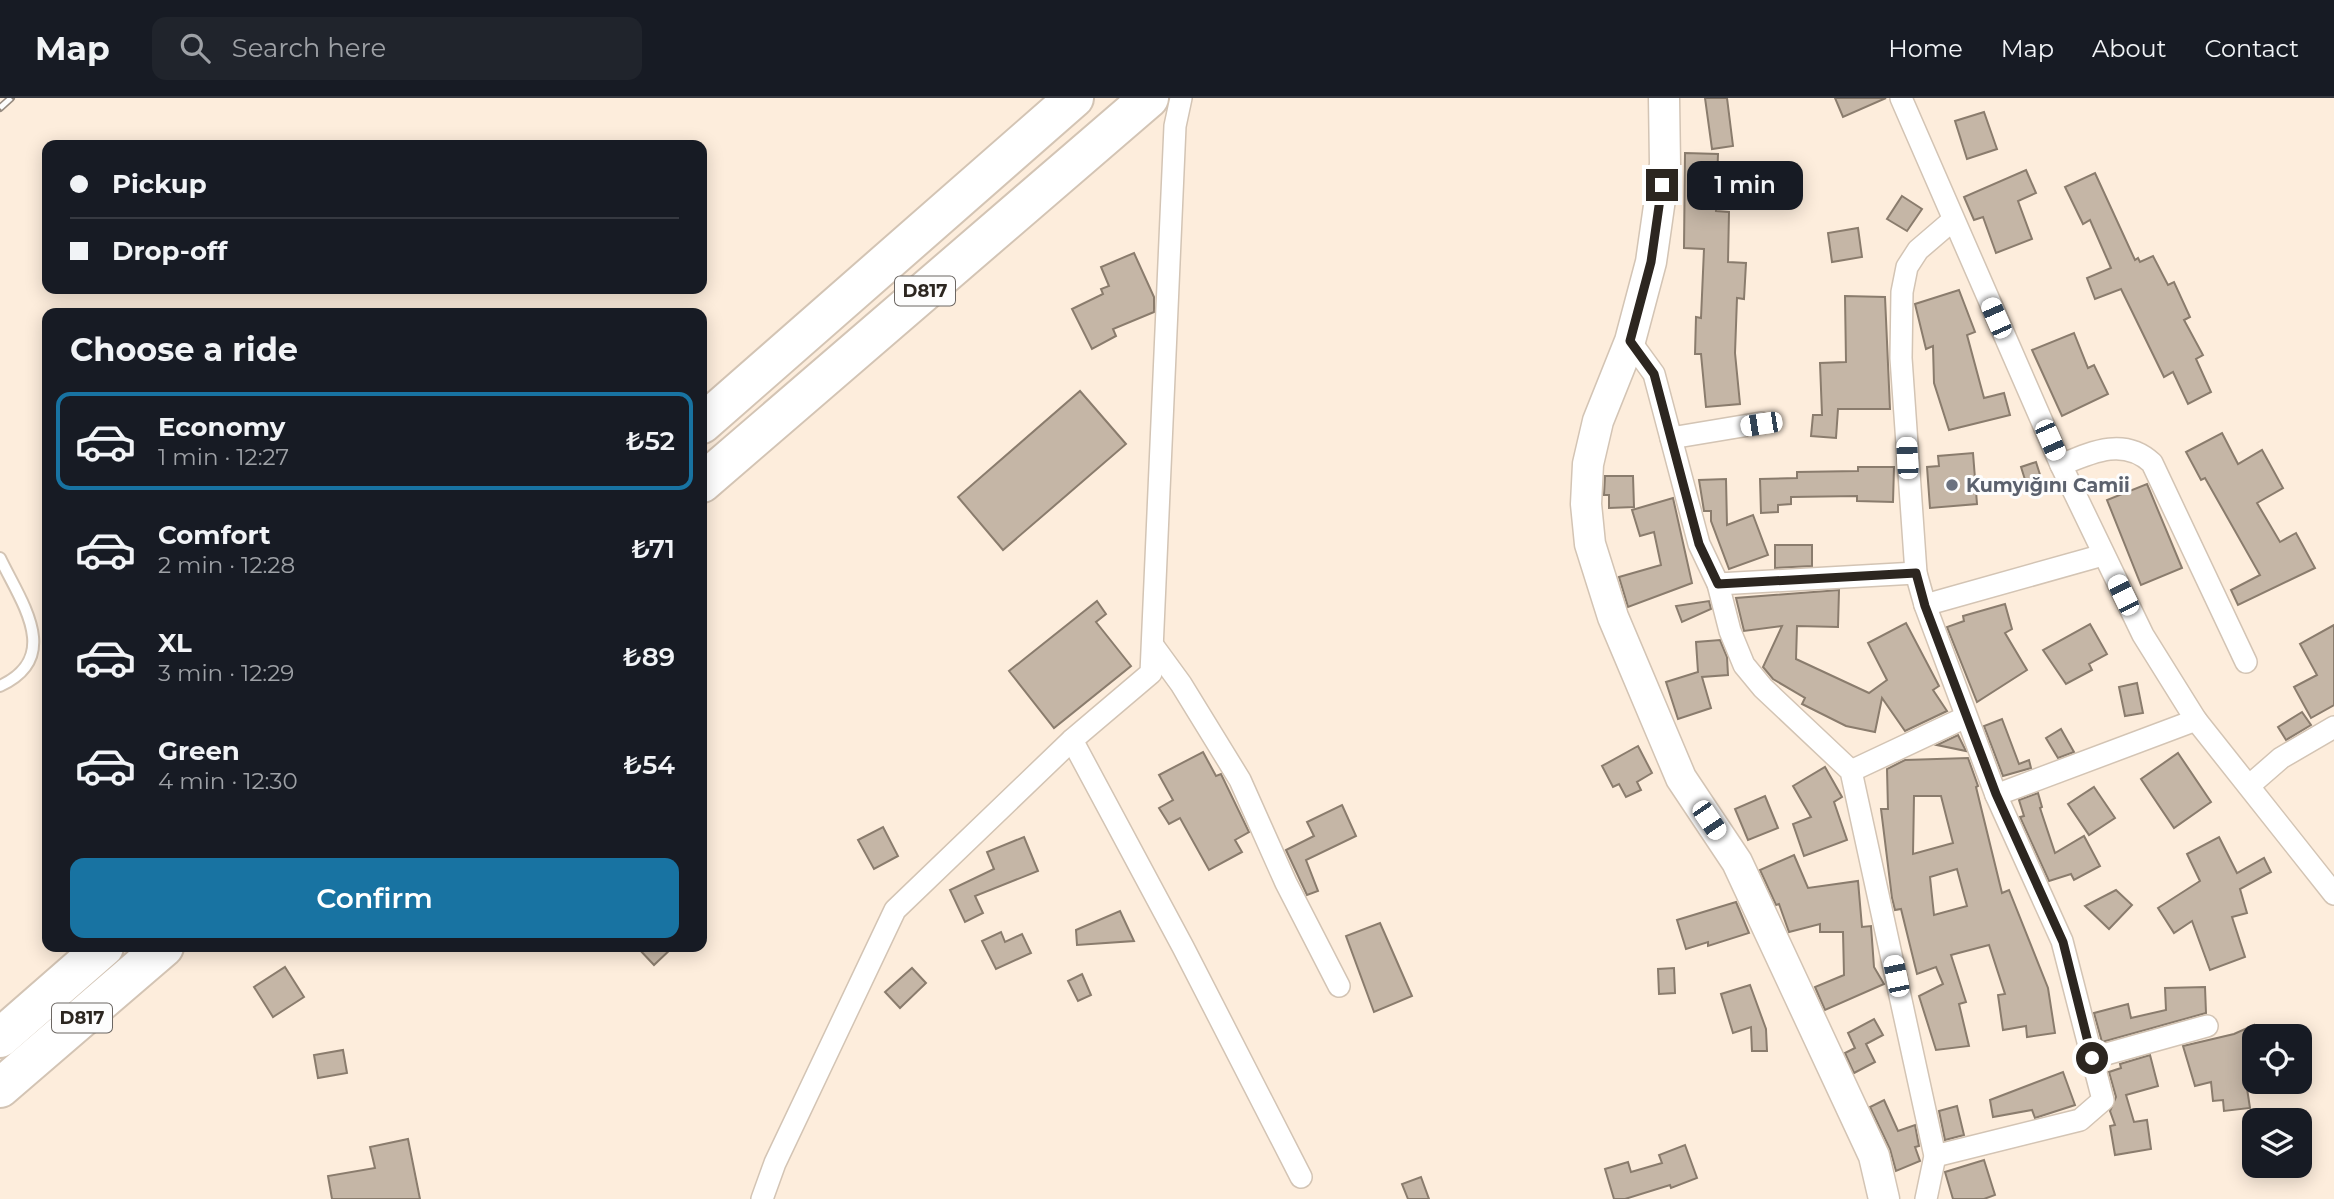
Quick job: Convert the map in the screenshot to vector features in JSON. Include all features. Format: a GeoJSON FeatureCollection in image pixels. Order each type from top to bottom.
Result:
{"type":"FeatureCollection","features":[{"type":"Feature","properties":{"kind":"highway","name":"D817"},"geometry":{"type":"LineString","coordinates":[[707,420],[1074,98]]}},
{"type":"Feature","properties":{"kind":"highway","name":"D817"},"geometry":{"type":"LineString","coordinates":[[707,479],[1149,98]]}},
{"type":"Feature","properties":{"kind":"highway","name":"D817"},"geometry":{"type":"LineString","coordinates":[[0,1038],[98,952]]}},
{"type":"Feature","properties":{"kind":"highway","name":"D817"},"geometry":{"type":"LineString","coordinates":[[0,1088],[158,952]]}},
{"type":"Feature","properties":{"kind":"street"},"geometry":{"type":"LineString","coordinates":[[762,1199],[775,1163],[895,910],[1072,740],[1151,673],[1174,139],[1181,98]]}},
{"type":"Feature","properties":{"kind":"street"},"geometry":{"type":"LineString","coordinates":[[1664,98],[1665,164],[1651,262],[1630,341],[1598,421],[1588,464],[1586,504],[1590,544],[1613,617],[1681,778],[1737,862],[1874,1156],[1884,1199]]}},
{"type":"Feature","properties":{"kind":"street"},"geometry":{"type":"LineString","coordinates":[[1901,98],[2060,465],[2143,635],[2196,720],[2334,894]]}},
{"type":"Feature","properties":{"kind":"street"},"geometry":{"type":"LineString","coordinates":[[1935,1156],[2080,1120],[2103,1100],[2063,942],[1996,794],[1925,606],[1916,573],[1902,358],[1902,292],[1907,267],[1918,250],[1953,220]]}},
{"type":"Feature","properties":{"kind":"street"},"geometry":{"type":"LineString","coordinates":[[1630,341],[1654,374],[1699,544],[1718,584],[1730,631],[1744,665],[1763,688],[1851,772],[1935,1156],[1926,1199]]}},
{"type":"Feature","properties":{"kind":"street"},"geometry":{"type":"LineString","coordinates":[[1671,438],[1761,424]]}},
{"type":"Feature","properties":{"kind":"street"},"geometry":{"type":"LineString","coordinates":[[2060,465],[2097,451],[2114,448],[2129,448],[2152,463],[2246,662]]}},
{"type":"Feature","properties":{"kind":"street"},"geometry":{"type":"LineString","coordinates":[[1925,606],[2103,555]]}},
{"type":"Feature","properties":{"kind":"street"},"geometry":{"type":"LineString","coordinates":[[1718,584],[1916,573]]}},
{"type":"Feature","properties":{"kind":"street"},"geometry":{"type":"LineString","coordinates":[[1154,647],[1181,684],[1240,780],[1286,883],[1339,986]]}},
{"type":"Feature","properties":{"kind":"street"},"geometry":{"type":"LineString","coordinates":[[1851,772],[1966,717]]}},
{"type":"Feature","properties":{"kind":"street"},"geometry":{"type":"LineString","coordinates":[[1996,794],[2196,720]]}},
{"type":"Feature","properties":{"kind":"street"},"geometry":{"type":"LineString","coordinates":[[2250,785],[2281,758],[2334,727]]}},
{"type":"Feature","properties":{"kind":"street"},"geometry":{"type":"LineString","coordinates":[[1072,740],[1183,947],[1301,1177]]}},
{"type":"Feature","properties":{"kind":"street"},"geometry":{"type":"LineString","coordinates":[[2092,1058],[2207,1026]]}},
{"type":"Feature","properties":{"kind":"lane"},"geometry":{"type":"LineString","coordinates":[[0,558],[35,631],[34,647],[26,668],[0,687]]}},
{"type":"Feature","properties":{"kind":"building"},"geometry":{"type":"Polygon","coordinates":[[[1705,98],[1727,98],[1733,146],[1712,149],[1705,98]]]}},
{"type":"Feature","properties":{"kind":"building"},"geometry":{"type":"Polygon","coordinates":[[[1835,98],[1886,98],[1843,117],[1835,98]]]}},
{"type":"Feature","properties":{"kind":"building"},"geometry":{"type":"Polygon","coordinates":[[[1984,112],[1997,149],[1967,159],[1955,121],[1984,112]]]}},
{"type":"Feature","properties":{"kind":"building"},"geometry":{"type":"Polygon","coordinates":[[[1685,153],[1718,154],[1716,211],[1729,212],[1728,262],[1746,263],[1744,299],[1737,298],[1735,353],[1740,404],[1706,407],[1701,354],[1695,354],[1696,317],[1701,318],[1704,249],[1684,248],[1685,153]]]}},
{"type":"Feature","properties":{"kind":"building"},"geometry":{"type":"Polygon","coordinates":[[[2026,170],[2036,193],[2018,201],[2032,239],[1996,253],[1983,217],[1974,220],[1964,197],[2026,170]]]}},
{"type":"Feature","properties":{"kind":"building"},"geometry":{"type":"Polygon","coordinates":[[[2095,173],[2135,260],[2138,258],[2140,262],[2153,256],[2168,285],[2174,282],[2190,317],[2184,320],[2203,355],[2196,359],[2211,392],[2188,404],[2173,372],[2164,377],[2121,289],[2095,299],[2087,278],[2111,268],[2090,220],[2083,224],[2065,187],[2095,173]]]}},
{"type":"Feature","properties":{"kind":"building"},"geometry":{"type":"Polygon","coordinates":[[[1902,196],[1922,209],[1907,231],[1887,219],[1902,196]]]}},
{"type":"Feature","properties":{"kind":"building"},"geometry":{"type":"Polygon","coordinates":[[[1858,228],[1862,257],[1832,262],[1828,233],[1858,228]]]}},
{"type":"Feature","properties":{"kind":"building"},"geometry":{"type":"Polygon","coordinates":[[[1134,253],[1154,297],[1154,312],[1113,329],[1116,336],[1092,349],[1072,309],[1103,294],[1101,289],[1109,286],[1101,267],[1134,253]]]}},
{"type":"Feature","properties":{"kind":"building"},"geometry":{"type":"Polygon","coordinates":[[[1959,290],[1975,332],[1967,335],[1984,398],[2004,393],[2010,415],[1949,430],[1934,383],[1933,346],[1926,349],[1915,304],[1959,290]]]}},
{"type":"Feature","properties":{"kind":"building"},"geometry":{"type":"Polygon","coordinates":[[[1845,296],[1885,297],[1890,409],[1838,409],[1836,438],[1811,436],[1813,415],[1822,415],[1820,363],[1846,362],[1845,296]]]}},
{"type":"Feature","properties":{"kind":"building"},"geometry":{"type":"Polygon","coordinates":[[[2074,333],[2088,368],[2094,365],[2108,394],[2062,416],[2032,350],[2074,333]]]}},
{"type":"Feature","properties":{"kind":"building"},"geometry":{"type":"Polygon","coordinates":[[[1080,391],[1126,444],[1003,550],[958,497],[1080,391]]]}},
{"type":"Feature","properties":{"kind":"building"},"geometry":{"type":"Polygon","coordinates":[[[2222,433],[2238,464],[2262,450],[2283,488],[2257,503],[2280,542],[2296,533],[2315,568],[2238,605],[2231,590],[2260,575],[2205,478],[2201,480],[2186,452],[2222,433]]]}},
{"type":"Feature","properties":{"kind":"building","name":"Kumyığını Camii"},"geometry":{"type":"Polygon","coordinates":[[[1973,453],[1977,504],[1930,508],[1927,467],[1939,466],[1938,456],[1973,453]]]}},
{"type":"Feature","properties":{"kind":"building"},"geometry":{"type":"Polygon","coordinates":[[[2036,462],[2042,481],[2027,486],[2021,467],[2036,462]]]}},
{"type":"Feature","properties":{"kind":"building"},"geometry":{"type":"Polygon","coordinates":[[[1858,467],[1894,467],[1893,502],[1857,501],[1857,496],[1791,497],[1791,504],[1778,505],[1778,512],[1761,513],[1760,479],[1797,478],[1797,472],[1858,471],[1858,467]]]}},
{"type":"Feature","properties":{"kind":"building"},"geometry":{"type":"Polygon","coordinates":[[[1605,476],[1633,476],[1634,507],[1609,508],[1609,495],[1604,495],[1605,476]]]}},
{"type":"Feature","properties":{"kind":"building"},"geometry":{"type":"Polygon","coordinates":[[[1726,479],[1727,525],[1753,515],[1768,555],[1729,569],[1711,521],[1711,511],[1704,511],[1699,480],[1726,479]]]}},
{"type":"Feature","properties":{"kind":"building"},"geometry":{"type":"Polygon","coordinates":[[[2147,484],[2182,568],[2141,585],[2107,500],[2147,484]]]}},
{"type":"Feature","properties":{"kind":"building"},"geometry":{"type":"Polygon","coordinates":[[[1673,498],[1692,583],[1628,607],[1619,577],[1661,565],[1654,532],[1640,536],[1632,510],[1673,498]]]}},
{"type":"Feature","properties":{"kind":"building"},"geometry":{"type":"Polygon","coordinates":[[[1775,545],[1812,545],[1812,566],[1775,568],[1775,545]]]}},
{"type":"Feature","properties":{"kind":"building"},"geometry":{"type":"Polygon","coordinates":[[[1839,590],[1838,627],[1797,626],[1796,659],[1869,693],[1887,680],[1868,643],[1906,623],[1939,686],[1933,690],[1947,711],[1905,731],[1882,698],[1875,732],[1846,726],[1802,704],[1805,698],[1773,679],[1763,667],[1782,626],[1744,631],[1736,598],[1839,590]]]}},
{"type":"Feature","properties":{"kind":"building"},"geometry":{"type":"Polygon","coordinates":[[[1097,601],[1106,614],[1096,622],[1131,666],[1054,728],[1009,671],[1097,601]]]}},
{"type":"Feature","properties":{"kind":"building"},"geometry":{"type":"Polygon","coordinates":[[[1709,601],[1711,609],[1682,622],[1676,606],[1709,601]]]}},
{"type":"Feature","properties":{"kind":"building"},"geometry":{"type":"Polygon","coordinates":[[[2005,604],[2012,629],[2005,633],[2027,670],[1977,702],[1947,627],[1964,621],[1963,616],[2005,604]]]}},
{"type":"Feature","properties":{"kind":"building"},"geometry":{"type":"Polygon","coordinates":[[[2090,624],[2107,654],[2089,664],[2092,670],[2066,684],[2043,650],[2090,624]]]}},
{"type":"Feature","properties":{"kind":"building"},"geometry":{"type":"Polygon","coordinates":[[[2334,625],[2334,705],[2311,718],[2294,687],[2317,675],[2300,644],[2334,625]]]}},
{"type":"Feature","properties":{"kind":"building"},"geometry":{"type":"Polygon","coordinates":[[[1720,640],[1727,657],[1728,675],[1702,677],[1711,708],[1678,719],[1666,682],[1698,672],[1696,642],[1720,640]]]}},
{"type":"Feature","properties":{"kind":"building"},"geometry":{"type":"Polygon","coordinates":[[[2137,683],[2143,713],[2125,716],[2119,687],[2137,683]]]}},
{"type":"Feature","properties":{"kind":"building"},"geometry":{"type":"Polygon","coordinates":[[[2302,712],[2311,725],[2286,740],[2278,727],[2302,712]]]}},
{"type":"Feature","properties":{"kind":"building"},"geometry":{"type":"Polygon","coordinates":[[[2002,719],[2019,764],[2029,760],[2031,768],[2003,776],[1984,726],[2002,719]]]}},
{"type":"Feature","properties":{"kind":"building"},"geometry":{"type":"Polygon","coordinates":[[[2061,729],[2074,752],[2058,758],[2046,738],[2061,729]]]}},
{"type":"Feature","properties":{"kind":"building"},"geometry":{"type":"Polygon","coordinates":[[[1958,735],[1966,751],[1937,745],[1958,735]]]}},
{"type":"Feature","properties":{"kind":"building"},"geometry":{"type":"Polygon","coordinates":[[[1638,746],[1652,773],[1637,782],[1641,790],[1626,797],[1619,784],[1613,787],[1602,766],[1638,746]]]}},
{"type":"Feature","properties":{"kind":"building"},"geometry":{"type":"Polygon","coordinates":[[[1203,752],[1216,776],[1221,774],[1249,832],[1235,840],[1242,852],[1209,870],[1180,818],[1169,824],[1159,808],[1173,800],[1159,775],[1203,752]]]}},
{"type":"Feature","properties":{"kind":"building"},"geometry":{"type":"Polygon","coordinates":[[[2178,753],[2211,802],[2174,828],[2141,779],[2178,753]]]}},
{"type":"Feature","properties":{"kind":"building"},"geometry":{"type":"Polygon","coordinates":[[[1968,758],[1978,786],[1976,787],[2002,893],[2009,890],[2048,988],[2055,1033],[2027,1037],[2026,1026],[2003,1030],[1998,995],[2005,994],[1989,945],[1951,955],[1966,1002],[1959,1004],[1969,1046],[1936,1050],[1919,996],[1943,984],[1936,967],[1917,974],[1901,909],[1895,910],[1892,898],[1881,809],[1888,809],[1887,769],[1905,760],[1968,758]],[[1914,796],[1913,854],[1953,843],[1941,796],[1914,796]],[[1957,869],[1930,877],[1934,915],[1967,906],[1957,869]]]}},
{"type":"Feature","properties":{"kind":"building"},"geometry":{"type":"Polygon","coordinates":[[[1825,767],[1842,797],[1834,802],[1847,840],[1804,856],[1793,824],[1811,817],[1793,786],[1825,767]]]}},
{"type":"Feature","properties":{"kind":"building"},"geometry":{"type":"Polygon","coordinates":[[[2094,787],[2115,818],[2089,835],[2068,804],[2094,787]]]}},
{"type":"Feature","properties":{"kind":"building"},"geometry":{"type":"Polygon","coordinates":[[[2038,793],[2042,807],[2040,808],[2055,853],[2084,836],[2100,866],[2074,880],[2071,874],[2049,881],[2020,817],[2024,816],[2019,800],[2038,793]]]}},
{"type":"Feature","properties":{"kind":"building"},"geometry":{"type":"Polygon","coordinates":[[[1765,796],[1778,828],[1748,840],[1735,809],[1765,796]]]}},
{"type":"Feature","properties":{"kind":"building"},"geometry":{"type":"Polygon","coordinates":[[[1342,805],[1356,836],[1306,860],[1318,891],[1307,895],[1286,850],[1314,836],[1307,822],[1342,805]]]}},
{"type":"Feature","properties":{"kind":"building"},"geometry":{"type":"Polygon","coordinates":[[[883,827],[898,856],[874,869],[858,840],[883,827]]]}},
{"type":"Feature","properties":{"kind":"building"},"geometry":{"type":"Polygon","coordinates":[[[1024,837],[1038,871],[975,896],[983,913],[965,922],[950,890],[994,869],[987,852],[1024,837]]]}},
{"type":"Feature","properties":{"kind":"building"},"geometry":{"type":"Polygon","coordinates":[[[2219,837],[2237,873],[2264,858],[2271,872],[2240,889],[2247,913],[2232,917],[2245,957],[2210,970],[2192,921],[2174,933],[2158,908],[2200,881],[2187,854],[2219,837]]]}},
{"type":"Feature","properties":{"kind":"building"},"geometry":{"type":"Polygon","coordinates":[[[1794,855],[1808,888],[1858,881],[1862,927],[1871,926],[1874,967],[1884,984],[1825,1010],[1815,987],[1844,975],[1843,932],[1820,932],[1820,924],[1789,932],[1779,904],[1776,905],[1760,870],[1794,855]]]}},
{"type":"Feature","properties":{"kind":"building"},"geometry":{"type":"Polygon","coordinates":[[[2116,890],[2132,905],[2109,929],[2085,906],[2116,890]]]}},
{"type":"Feature","properties":{"kind":"building"},"geometry":{"type":"Polygon","coordinates":[[[1736,902],[1749,933],[1708,946],[1708,942],[1686,949],[1677,920],[1736,902]]]}},
{"type":"Feature","properties":{"kind":"building"},"geometry":{"type":"Polygon","coordinates":[[[1120,911],[1134,941],[1077,945],[1076,930],[1120,911]]]}},
{"type":"Feature","properties":{"kind":"building"},"geometry":{"type":"Polygon","coordinates":[[[1380,923],[1412,996],[1374,1012],[1346,936],[1380,923]]]}},
{"type":"Feature","properties":{"kind":"building"},"geometry":{"type":"Polygon","coordinates":[[[1001,932],[1005,942],[1022,934],[1031,953],[996,969],[982,941],[1001,932]]]}},
{"type":"Feature","properties":{"kind":"building"},"geometry":{"type":"Polygon","coordinates":[[[642,952],[668,952],[654,965],[642,952]]]}},
{"type":"Feature","properties":{"kind":"building"},"geometry":{"type":"Polygon","coordinates":[[[285,967],[304,997],[273,1017],[254,987],[285,967]]]}},
{"type":"Feature","properties":{"kind":"building"},"geometry":{"type":"Polygon","coordinates":[[[912,968],[926,983],[900,1008],[885,992],[912,968]]]}},
{"type":"Feature","properties":{"kind":"building"},"geometry":{"type":"Polygon","coordinates":[[[1674,968],[1675,993],[1659,994],[1658,969],[1674,968]]]}},
{"type":"Feature","properties":{"kind":"building"},"geometry":{"type":"Polygon","coordinates":[[[1082,974],[1091,995],[1078,1001],[1068,981],[1082,974]]]}},
{"type":"Feature","properties":{"kind":"building"},"geometry":{"type":"Polygon","coordinates":[[[1750,985],[1766,1029],[1767,1051],[1752,1051],[1751,1027],[1733,1033],[1721,994],[1750,985]]]}},
{"type":"Feature","properties":{"kind":"building"},"geometry":{"type":"Polygon","coordinates":[[[2205,987],[2206,1013],[2102,1042],[2094,1013],[2128,1004],[2131,1018],[2166,1010],[2165,988],[2205,987]]]}},
{"type":"Feature","properties":{"kind":"building"},"geometry":{"type":"Polygon","coordinates":[[[1874,1019],[1883,1035],[1866,1044],[1875,1062],[1854,1073],[1845,1053],[1855,1048],[1848,1033],[1874,1019]]]}},
{"type":"Feature","properties":{"kind":"building"},"geometry":{"type":"Polygon","coordinates":[[[2242,1030],[2242,1094],[2248,1094],[2250,1108],[2224,1111],[2223,1100],[2213,1101],[2211,1082],[2195,1086],[2183,1046],[2242,1030]]]}},
{"type":"Feature","properties":{"kind":"building"},"geometry":{"type":"Polygon","coordinates":[[[343,1050],[347,1073],[318,1078],[314,1055],[343,1050]]]}},
{"type":"Feature","properties":{"kind":"building"},"geometry":{"type":"Polygon","coordinates":[[[2150,1055],[2158,1086],[2126,1095],[2134,1122],[2147,1120],[2151,1149],[2115,1155],[2110,1126],[2115,1125],[2110,1111],[2116,1097],[2109,1072],[2121,1068],[2120,1064],[2150,1055]]]}},
{"type":"Feature","properties":{"kind":"building"},"geometry":{"type":"Polygon","coordinates":[[[2063,1072],[2075,1105],[2035,1118],[2032,1110],[1993,1117],[1990,1100],[2063,1072]]]}},
{"type":"Feature","properties":{"kind":"building"},"geometry":{"type":"Polygon","coordinates":[[[1884,1100],[1898,1131],[1915,1125],[1919,1146],[1915,1147],[1920,1161],[1896,1171],[1890,1149],[1870,1107],[1884,1100]]]}},
{"type":"Feature","properties":{"kind":"building"},"geometry":{"type":"Polygon","coordinates":[[[1957,1106],[1964,1135],[1945,1140],[1939,1111],[1957,1106]]]}},
{"type":"Feature","properties":{"kind":"building"},"geometry":{"type":"Polygon","coordinates":[[[408,1139],[420,1199],[332,1199],[328,1176],[375,1168],[370,1147],[408,1139]]]}},
{"type":"Feature","properties":{"kind":"building"},"geometry":{"type":"Polygon","coordinates":[[[1685,1145],[1697,1178],[1671,1188],[1670,1185],[1625,1199],[1614,1199],[1605,1169],[1628,1162],[1631,1172],[1662,1163],[1659,1155],[1685,1145]]]}},
{"type":"Feature","properties":{"kind":"building"},"geometry":{"type":"Polygon","coordinates":[[[1984,1160],[1995,1195],[1984,1199],[1953,1199],[1945,1172],[1984,1160]]]}},
{"type":"Feature","properties":{"kind":"building"},"geometry":{"type":"Polygon","coordinates":[[[1421,1177],[1429,1199],[1408,1199],[1402,1184],[1421,1177]]]}},
{"type":"Feature","properties":{"kind":"railway"},"geometry":{"type":"LineString","coordinates":[[0,108],[11,98]]}},
{"type":"Feature","properties":{"kind":"place","name":"Kumyığını Camii"},"geometry":{"type":"Point","coordinates":[1952,485]}},
{"type":"Feature","properties":{"kind":"route"},"geometry":{"type":"LineString","coordinates":[[1662,185],[1651,262],[1630,341],[1654,374],[1699,544],[1718,584],[1916,573],[1925,606],[1996,794],[2063,942],[2092,1058]]}}]}
